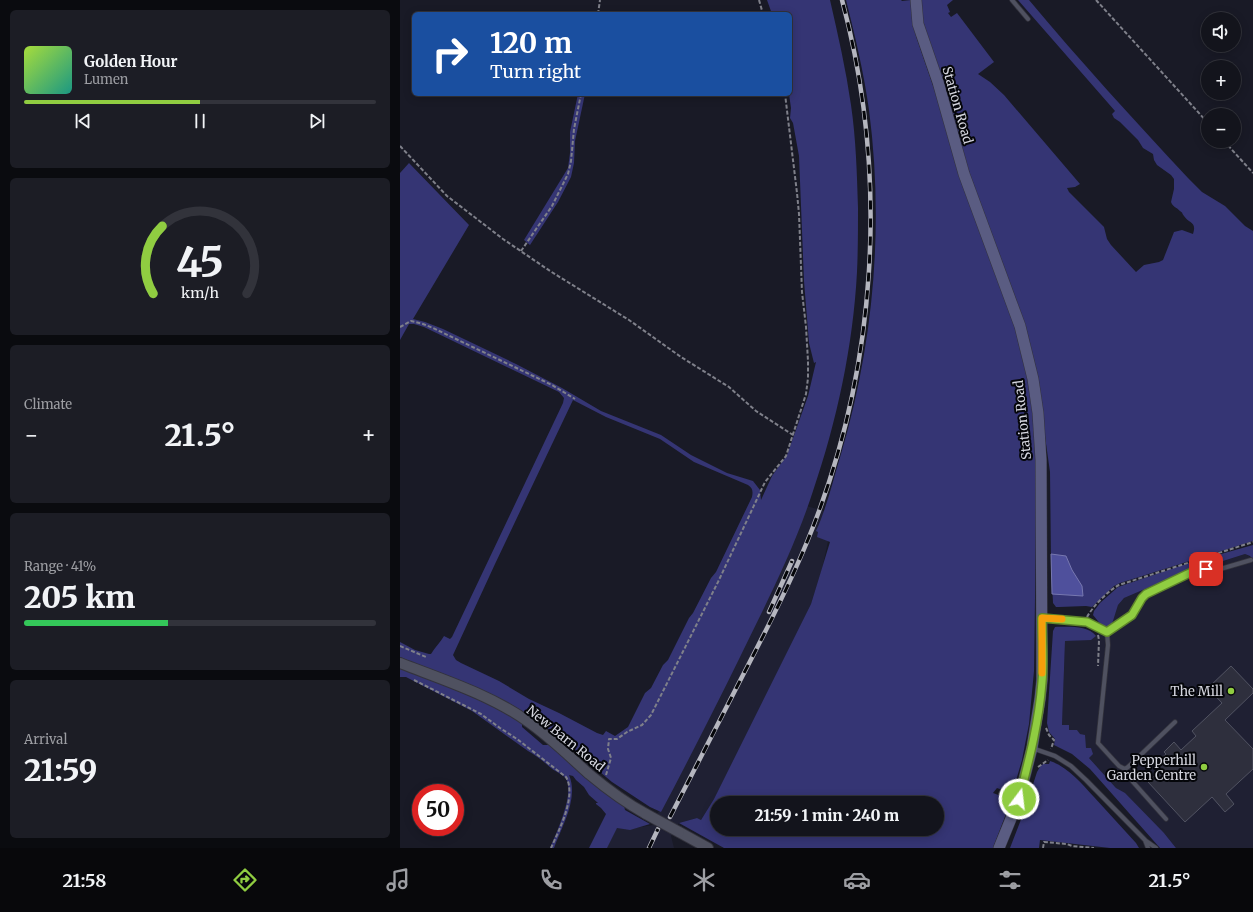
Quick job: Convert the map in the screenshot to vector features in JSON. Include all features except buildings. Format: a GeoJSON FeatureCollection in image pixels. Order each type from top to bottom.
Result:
{"type":"FeatureCollection","features":[{"type":"Feature","properties":{"kind":"main road","name":"Station Road"},"geometry":{"type":"LineString","coordinates":[[916,5],[918,24],[938,82],[964,174],[1015,313],[1029,364],[1036,398],[1040,433],[1042,680],[1032,748],[1018,801],[998,848]]}},
{"type":"Feature","properties":{"kind":"street","name":"New Barn Road"},"geometry":{"type":"LineString","coordinates":[[400,662],[484,697],[518,714],[548,736],[612,792],[646,814],[708,848]]}},
{"type":"Feature","properties":{"kind":"lane"},"geometry":{"type":"LineString","coordinates":[[1012,0],[1028,19]]}},
{"type":"Feature","properties":{"kind":"lane"},"geometry":{"type":"LineString","coordinates":[[1107,632],[1132,615],[1146,594],[1196,570],[1218,570],[1251,560]]}},
{"type":"Feature","properties":{"kind":"lane"},"geometry":{"type":"LineString","coordinates":[[1042,618],[1086,622],[1107,632]]}},
{"type":"Feature","properties":{"kind":"lane"},"geometry":{"type":"LineString","coordinates":[[1107,632],[1108,639],[1098,743],[1119,766],[1125,769],[1133,782],[1166,819]]}},
{"type":"Feature","properties":{"kind":"lane"},"geometry":{"type":"LineString","coordinates":[[1125,769],[1175,722]]}},
{"type":"Feature","properties":{"kind":"lane"},"geometry":{"type":"LineString","coordinates":[[1032,748],[1050,753],[1063,760],[1076,770],[1145,840],[1156,848]]}},
{"type":"Feature","properties":{"kind":"lane"},"geometry":{"type":"LineString","coordinates":[[1001,793],[1018,801]]}},
{"type":"Feature","properties":{"kind":"lane"},"geometry":{"type":"LineString","coordinates":[[1145,840],[1148,848]]}},
{"type":"Feature","properties":{"kind":"path"},"geometry":{"type":"LineString","coordinates":[[598,12],[600,0]]}},
{"type":"Feature","properties":{"kind":"path"},"geometry":{"type":"LineString","coordinates":[[759,0],[762,12]]}},
{"type":"Feature","properties":{"kind":"path"},"geometry":{"type":"LineString","coordinates":[[1096,0],[1201,115]]}},
{"type":"Feature","properties":{"kind":"path"},"geometry":{"type":"LineString","coordinates":[[521,251],[552,206],[566,179],[571,162],[574,129],[581,96]]}},
{"type":"Feature","properties":{"kind":"path"},"geometry":{"type":"LineString","coordinates":[[608,778],[606,775],[612,758],[608,749],[609,739],[616,739],[642,725],[651,715],[718,582],[765,482],[786,456],[806,394],[808,365],[802,292],[798,193],[785,96]]}},
{"type":"Feature","properties":{"kind":"path"},"geometry":{"type":"LineString","coordinates":[[400,146],[447,196],[503,239],[629,320],[681,357],[729,387],[756,410],[793,435]]}},
{"type":"Feature","properties":{"kind":"path"},"geometry":{"type":"LineString","coordinates":[[1230,148],[1253,173]]}},
{"type":"Feature","properties":{"kind":"path"},"geometry":{"type":"LineString","coordinates":[[400,327],[411,321],[433,328],[552,385],[575,399]]}},
{"type":"Feature","properties":{"kind":"path"},"geometry":{"type":"LineString","coordinates":[[1086,622],[1089,614],[1094,608],[1119,584],[1253,542]]}},
{"type":"Feature","properties":{"kind":"path"},"geometry":{"type":"LineString","coordinates":[[1096,633],[1099,640],[1098,668],[1105,670]]}},
{"type":"Feature","properties":{"kind":"path"},"geometry":{"type":"LineString","coordinates":[[400,646],[426,656]]}},
{"type":"Feature","properties":{"kind":"path"},"geometry":{"type":"LineString","coordinates":[[412,679],[480,714],[566,777],[570,788],[568,806],[551,848]]}},
{"type":"Feature","properties":{"kind":"path"},"geometry":{"type":"LineString","coordinates":[[1036,770],[1042,764],[1047,762],[1054,740],[1048,732],[1046,724]]}},
{"type":"Feature","properties":{"kind":"path"},"geometry":{"type":"LineString","coordinates":[[1043,848],[1044,842],[1094,848]]}},
{"type":"Feature","properties":{"kind":"shaded area"},"geometry":{"type":"Polygon","coordinates":[[[767,0],[830,0],[847,79],[853,118],[857,169],[857,272],[848,355],[822,465],[798,533],[751,635],[661,812],[650,807],[612,782],[545,726],[512,705],[400,657],[400,642],[415,650],[431,654],[444,636],[450,639],[452,637],[563,403],[564,398],[559,392],[424,327],[409,324],[400,340],[400,173],[409,163],[469,225],[413,319],[443,329],[516,364],[562,388],[601,411],[661,435],[691,455],[727,473],[753,481],[760,490],[761,500],[772,476],[787,455],[808,396],[816,362],[814,363],[809,343],[804,281],[799,156],[793,123],[790,118],[791,108],[789,96],[792,96],[792,12],[771,12],[767,0]],[[573,400],[453,655],[456,660],[461,663],[499,681],[529,699],[603,735],[606,731],[615,736],[628,727],[645,693],[651,688],[663,665],[668,660],[689,618],[711,578],[716,572],[752,497],[752,489],[748,485],[694,462],[660,439],[606,417],[573,400]]]}},
{"type":"Feature","properties":{"kind":"shaded area"},"geometry":{"type":"Polygon","coordinates":[[[846,0],[911,0],[916,36],[1012,316],[1029,373],[1037,454],[1034,671],[1029,724],[1022,760],[1012,794],[997,788],[993,793],[1004,797],[1009,806],[993,848],[724,848],[679,823],[697,818],[701,820],[710,805],[710,836],[944,836],[944,796],[715,796],[811,604],[830,542],[817,537],[818,532],[816,531],[827,503],[852,412],[868,326],[873,283],[876,197],[873,153],[867,96],[846,0]]]}},
{"type":"Feature","properties":{"kind":"shaded area"},"geometry":{"type":"Polygon","coordinates":[[[920,0],[953,0],[947,5],[950,12],[948,13],[951,17],[957,13],[994,62],[978,74],[990,82],[1004,95],[1080,184],[1075,187],[1067,188],[1069,192],[1104,227],[1107,239],[1111,245],[1136,272],[1144,265],[1163,260],[1174,232],[1182,230],[1193,234],[1194,227],[1192,223],[1186,219],[1171,202],[1174,189],[1174,179],[1157,165],[1153,154],[1143,148],[1138,140],[1114,118],[1112,114],[1115,111],[1018,0],[1029,0],[1107,90],[1202,192],[1225,206],[1245,226],[1253,231],[1253,541],[1120,583],[1114,586],[1092,607],[1056,607],[1053,603],[1050,472],[1041,408],[922,28],[920,0]]]}},
{"type":"Feature","properties":{"kind":"shaded area"},"geometry":{"type":"Polygon","coordinates":[[[578,96],[585,96],[575,141],[574,163],[571,177],[558,202],[530,245],[524,240],[568,168],[570,132],[578,96]]]}},
{"type":"Feature","properties":{"kind":"shaded area"},"geometry":{"type":"Polygon","coordinates":[[[786,500],[834,514],[822,569],[811,604],[716,796],[710,796],[710,805],[701,820],[697,818],[679,823],[671,836],[674,848],[606,848],[617,826],[629,829],[653,825],[786,500]]]}},
{"type":"Feature","properties":{"kind":"shaded area"},"geometry":{"type":"Polygon","coordinates":[[[1253,545],[1253,560],[1250,556],[1245,554],[1173,577],[1124,598],[1118,605],[1110,627],[1102,626],[1093,615],[1100,603],[1118,587],[1189,563],[1253,545]]]}},
{"type":"Feature","properties":{"kind":"shaded area"},"geometry":{"type":"Polygon","coordinates":[[[1051,554],[1066,556],[1072,570],[1082,586],[1083,596],[1052,594],[1051,554]]]}},
{"type":"Feature","properties":{"kind":"shaded area"},"geometry":{"type":"Polygon","coordinates":[[[1245,554],[1253,560],[1253,848],[1176,848],[1164,833],[1116,788],[1089,758],[1082,735],[1079,734],[1077,730],[1069,730],[1062,725],[1065,641],[1091,639],[1112,624],[1118,605],[1126,597],[1173,577],[1245,554]]]}},
{"type":"Feature","properties":{"kind":"shaded area"},"geometry":{"type":"Polygon","coordinates":[[[1055,627],[1083,628],[1092,632],[1096,636],[1091,640],[1065,641],[1062,725],[1069,725],[1069,730],[1077,730],[1080,734],[1085,735],[1086,748],[1091,748],[1093,754],[1089,758],[1116,788],[1125,793],[1164,833],[1176,848],[1160,848],[1090,769],[1072,754],[1054,745],[1055,739],[1049,732],[1047,723],[1053,631],[1055,627]]]}},
{"type":"Feature","properties":{"kind":"shaded area"},"geometry":{"type":"Polygon","coordinates":[[[400,667],[491,705],[522,723],[522,727],[543,745],[549,745],[595,785],[624,806],[625,810],[650,824],[630,830],[617,828],[607,848],[589,848],[606,814],[596,804],[598,803],[589,795],[584,787],[573,776],[569,775],[572,784],[571,802],[554,848],[550,848],[564,814],[568,794],[568,785],[565,777],[472,711],[406,677],[400,677],[400,667]]]}},
{"type":"Feature","properties":{"kind":"shaded area"},"geometry":{"type":"Polygon","coordinates":[[[1050,761],[1063,767],[1079,781],[1139,848],[1110,848],[1040,840],[1039,848],[1010,848],[1037,772],[1041,765],[1049,764],[1050,761]]]}},
{"type":"Feature","properties":{"kind":"railway"},"geometry":{"type":"LineString","coordinates":[[670,817],[768,626],[800,559],[831,477],[849,411],[861,343],[869,274],[870,205],[867,136],[857,67],[842,0]]}},
{"type":"Feature","properties":{"kind":"railway"},"geometry":{"type":"LineString","coordinates":[[769,612],[792,561]]}},
{"type":"Feature","properties":{"kind":"railway"},"geometry":{"type":"LineString","coordinates":[[649,848],[658,829]]}},
{"type":"Feature","properties":{"kind":"slow traffic"},"geometry":{"type":"LineString","coordinates":[[1042,673],[1042,618],[1062,619]]}},
{"type":"Feature","properties":{"kind":"place","name":"The Mill"},"geometry":{"type":"Point","coordinates":[1231,691]}},
{"type":"Feature","properties":{"kind":"place","name":"Pepperhill Garden Centre"},"geometry":{"type":"Point","coordinates":[1204,767]}},
{"type":"Feature","properties":{"kind":"route"},"geometry":{"type":"LineString","coordinates":[[1019,799],[1032,748],[1040,699],[1042,680],[1042,618],[1087,622],[1107,632],[1132,615],[1146,594],[1196,570],[1206,569]]}}]}
